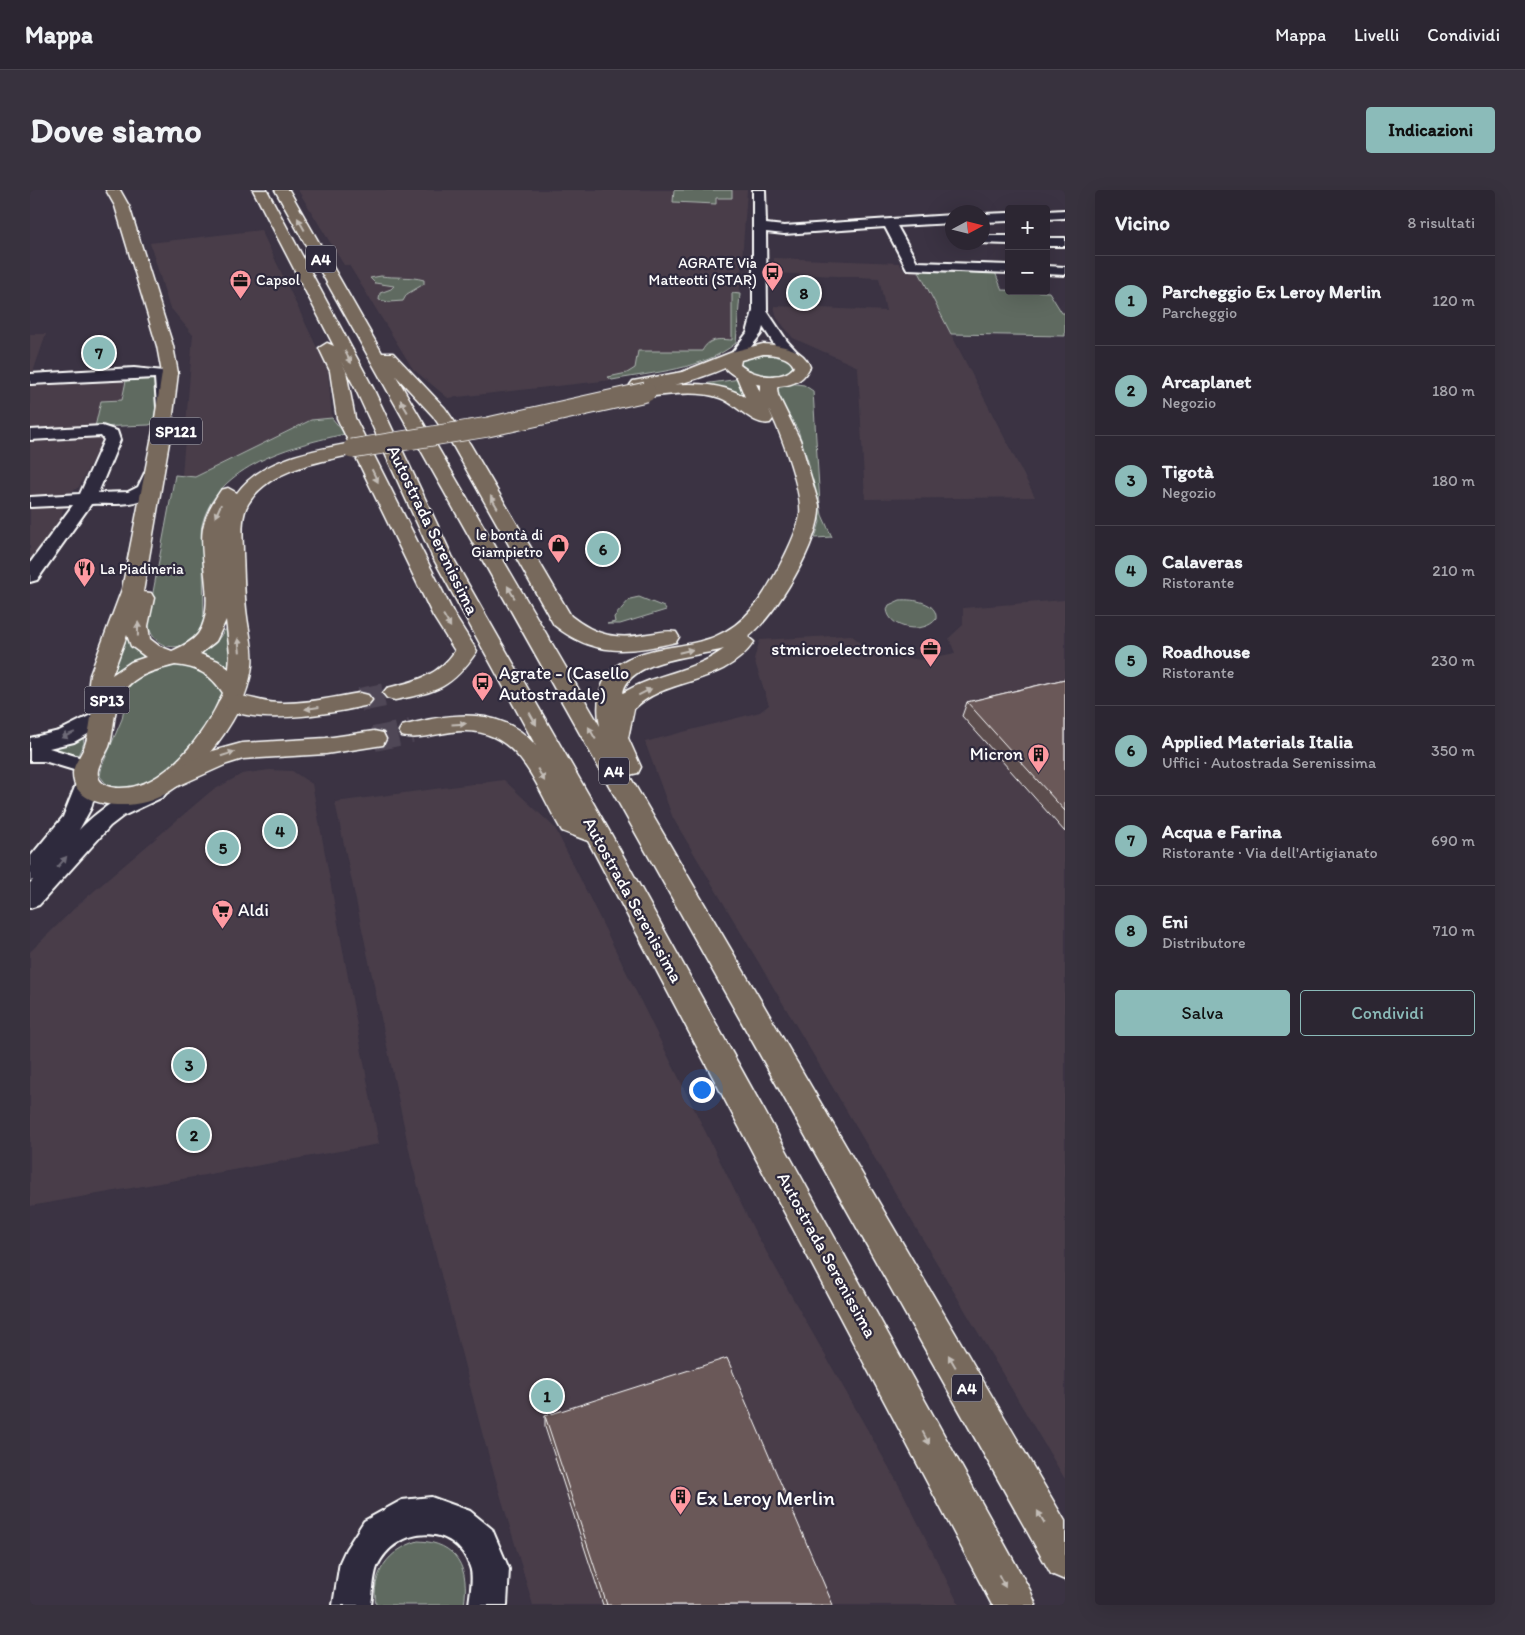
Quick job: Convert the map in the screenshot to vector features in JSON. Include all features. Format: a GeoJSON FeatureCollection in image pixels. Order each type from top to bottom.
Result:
{"type":"FeatureCollection","features":[{"type":"Feature","properties":{"kind":"main road","name":"SP121"},"geometry":{"type":"LineString","coordinates":[[105,709],[100,690],[101,675],[131,597],[142,539],[140,498],[154,470],[166,412],[170,371],[165,346],[122,206],[113,190]]}},
{"type":"Feature","properties":{"kind":"main road","name":"SP121"},"geometry":{"type":"LineString","coordinates":[[121,190],[128,201],[178,356],[181,373],[179,410],[151,562],[137,626],[137,636],[146,648],[174,659]]}},
{"type":"Feature","properties":{"kind":"main road","name":"Autostrada Serenissima"},"geometry":{"type":"LineString","coordinates":[[260,190],[364,388],[442,556],[598,834],[1015,1605]]}},
{"type":"Feature","properties":{"kind":"main road","name":"Autostrada Serenissima"},"geometry":{"type":"LineString","coordinates":[[282,190],[1065,1560]]}},
{"type":"Feature","properties":{"kind":"main road"},"geometry":{"type":"LineString","coordinates":[[300,268],[301,294],[338,372],[346,418],[444,616],[466,651],[453,670],[440,681],[395,693]]}},
{"type":"Feature","properties":{"kind":"main road"},"geometry":{"type":"LineString","coordinates":[[359,327],[439,412],[461,444],[562,620],[574,630],[604,644],[633,645],[724,624],[762,611]]}},
{"type":"Feature","properties":{"kind":"main road"},"geometry":{"type":"LineString","coordinates":[[174,659],[204,641],[212,629],[216,612],[212,536],[215,517],[225,497],[246,478],[273,462],[311,448],[350,445],[488,427],[692,376],[736,356],[766,349],[792,355],[801,362],[800,371],[792,377],[776,380],[744,376],[642,389]]}},
{"type":"Feature","properties":{"kind":"main road"},"geometry":{"type":"LineString","coordinates":[[736,356],[733,367],[744,376],[810,509]]}},
{"type":"Feature","properties":{"kind":"main road"},"geometry":{"type":"LineString","coordinates":[[776,380],[771,383],[768,391],[788,431],[810,509],[810,517],[800,541],[762,611],[719,643],[646,660],[628,667],[618,675],[611,686],[610,701],[613,732],[618,745],[869,1216]]}},
{"type":"Feature","properties":{"kind":"main road"},"geometry":{"type":"LineString","coordinates":[[642,389],[704,390],[728,393],[749,405],[768,426]]}},
{"type":"Feature","properties":{"kind":"main road"},"geometry":{"type":"LineString","coordinates":[[162,787],[213,733],[224,718],[232,697],[241,659],[234,572],[233,526],[238,507],[254,488],[278,471],[304,460],[350,445]]}},
{"type":"Feature","properties":{"kind":"main road"},"geometry":{"type":"LineString","coordinates":[[140,498],[155,507],[148,554],[151,562]]}},
{"type":"Feature","properties":{"kind":"main road","name":"SP13"},"geometry":{"type":"LineString","coordinates":[[87,774],[98,743],[105,709],[116,686],[134,669],[151,662],[174,659],[198,661],[213,667],[226,679],[232,697]]}},
{"type":"Feature","properties":{"kind":"main road"},"geometry":{"type":"LineString","coordinates":[[232,697],[253,709],[269,712],[296,710],[360,700]]}},
{"type":"Feature","properties":{"kind":"main road"},"geometry":{"type":"LineString","coordinates":[[410,732],[462,723],[486,725],[509,732],[520,741],[532,758],[571,825],[598,834]]}},
{"type":"Feature","properties":{"kind":"main road"},"geometry":{"type":"LineString","coordinates":[[87,774],[95,790],[109,796],[134,796],[162,787],[218,758],[242,750],[326,746],[374,739]]}},
{"type":"Feature","properties":{"kind":"street"},"geometry":{"type":"LineString","coordinates":[[736,356],[754,334],[760,311],[759,190]]}},
{"type":"Feature","properties":{"kind":"street"},"geometry":{"type":"LineString","coordinates":[[759,210],[764,219],[771,222],[862,224]]}},
{"type":"Feature","properties":{"kind":"street"},"geometry":{"type":"LineString","coordinates":[[1050,215],[1065,214]]}},
{"type":"Feature","properties":{"kind":"street"},"geometry":{"type":"LineString","coordinates":[[990,218],[1005,217]]}},
{"type":"Feature","properties":{"kind":"street"},"geometry":{"type":"LineString","coordinates":[[759,227],[784,230],[945,219]]}},
{"type":"Feature","properties":{"kind":"street"},"geometry":{"type":"LineString","coordinates":[[888,222],[912,266],[1005,269]]}},
{"type":"Feature","properties":{"kind":"street"},"geometry":{"type":"LineString","coordinates":[[759,227],[810,224]]}},
{"type":"Feature","properties":{"kind":"street"},"geometry":{"type":"LineString","coordinates":[[759,248],[768,235],[784,230]]}},
{"type":"Feature","properties":{"kind":"street"},"geometry":{"type":"LineString","coordinates":[[990,240],[1005,240]]}},
{"type":"Feature","properties":{"kind":"street"},"geometry":{"type":"LineString","coordinates":[[1050,242],[1065,242]]}},
{"type":"Feature","properties":{"kind":"street"},"geometry":{"type":"LineString","coordinates":[[1050,270],[1065,271]]}},
{"type":"Feature","properties":{"kind":"street"},"geometry":{"type":"LineString","coordinates":[[760,311],[781,344],[792,355]]}},
{"type":"Feature","properties":{"kind":"street"},"geometry":{"type":"LineString","coordinates":[[134,373],[162,367],[165,346]]}},
{"type":"Feature","properties":{"kind":"street"},"geometry":{"type":"LineString","coordinates":[[30,379],[156,373],[163,377],[166,412]]}},
{"type":"Feature","properties":{"kind":"street"},"geometry":{"type":"LineString","coordinates":[[30,435],[92,431],[109,433],[112,437],[111,445],[82,504],[30,576]]}},
{"type":"Feature","properties":{"kind":"street"},"geometry":{"type":"LineString","coordinates":[[82,504],[140,498]]}},
{"type":"Feature","properties":{"kind":"street"},"geometry":{"type":"LineString","coordinates":[[30,502],[82,504],[124,508],[135,511],[140,516],[142,539]]}},
{"type":"Feature","properties":{"kind":"street"},"geometry":{"type":"LineString","coordinates":[[30,745],[66,737],[105,709]]}},
{"type":"Feature","properties":{"kind":"street"},"geometry":{"type":"LineString","coordinates":[[30,754],[45,754],[87,774]]}},
{"type":"Feature","properties":{"kind":"street","name":"SP13"},"geometry":{"type":"LineString","coordinates":[[30,872],[73,822],[84,800],[87,774]]}},
{"type":"Feature","properties":{"kind":"street"},"geometry":{"type":"LineString","coordinates":[[30,899],[96,826],[116,810],[162,787]]}},
{"type":"Feature","properties":{"kind":"street"},"geometry":{"type":"LineString","coordinates":[[348,1598],[357,1566],[365,1549],[376,1535],[390,1524],[409,1516],[430,1514],[449,1518],[467,1529],[478,1543],[486,1560],[490,1579],[488,1605]]}},
{"type":"Feature","properties":{"kind":"shaded area"},"geometry":{"type":"Polygon","coordinates":[[[298,190],[747,190],[736,343],[724,352],[688,366],[612,380],[448,398],[413,369],[349,265],[344,265],[298,190]]]}},
{"type":"Feature","properties":{"kind":"shaded area"},"geometry":{"type":"Polygon","coordinates":[[[261,230],[328,371],[332,418],[311,420],[195,477],[182,476],[193,335],[169,306],[150,243],[261,230]]]}},
{"type":"Feature","properties":{"kind":"shaded area"},"geometry":{"type":"Polygon","coordinates":[[[774,258],[899,263],[904,270],[918,270],[1035,497],[865,499],[858,367],[793,338],[777,318],[774,306],[886,311],[879,278],[774,273],[774,258]]]}},
{"type":"Feature","properties":{"kind":"shaded area"},"geometry":{"type":"Polygon","coordinates":[[[30,334],[46,334],[32,375],[30,375],[30,334]]]}},
{"type":"Feature","properties":{"kind":"shaded area"},"geometry":{"type":"Polygon","coordinates":[[[127,376],[122,400],[95,427],[30,431],[30,382],[127,376]]]}},
{"type":"Feature","properties":{"kind":"shaded area"},"geometry":{"type":"Polygon","coordinates":[[[96,436],[101,438],[102,441],[79,487],[69,493],[30,496],[30,439],[96,436]]]}},
{"type":"Feature","properties":{"kind":"shaded area"},"geometry":{"type":"Polygon","coordinates":[[[64,505],[61,517],[30,563],[30,507],[64,505]]]}},
{"type":"Feature","properties":{"kind":"shaded area","name":"stmicroelectronics"},"geometry":{"type":"Polygon","coordinates":[[[1065,600],[1065,1479],[673,818],[645,742],[760,712],[769,705],[754,659],[760,640],[851,635],[872,652],[920,660],[955,653],[949,638],[963,625],[963,608],[1065,600]]]}},
{"type":"Feature","properties":{"kind":"shaded area"},"geometry":{"type":"Polygon","coordinates":[[[269,770],[292,771],[312,784],[379,1144],[30,1206],[30,952],[79,904],[210,792],[242,774],[269,770]]]}},
{"type":"Feature","properties":{"kind":"shaded area"},"geometry":{"type":"Polygon","coordinates":[[[504,780],[555,828],[754,1230],[901,1489],[959,1605],[533,1605],[483,1436],[412,1163],[335,802],[504,780]]]}},
{"type":"Feature","properties":{"kind":"green space"},"geometry":{"type":"Polygon","coordinates":[[[674,190],[732,190],[732,198],[716,198],[716,204],[673,202],[674,190]]]}},
{"type":"Feature","properties":{"kind":"green space"},"geometry":{"type":"Polygon","coordinates":[[[918,270],[995,272],[1002,290],[1005,290],[1005,295],[1050,294],[1062,313],[1065,313],[1065,336],[951,334],[918,270]]]}},
{"type":"Feature","properties":{"kind":"green space"},"geometry":{"type":"Polygon","coordinates":[[[381,276],[419,279],[424,280],[424,284],[407,294],[403,301],[389,302],[379,300],[380,293],[394,286],[375,283],[370,278],[381,276]]]}},
{"type":"Feature","properties":{"kind":"green space"},"geometry":{"type":"Polygon","coordinates":[[[732,293],[740,294],[736,343],[723,352],[709,359],[677,369],[612,380],[608,377],[627,373],[635,368],[638,351],[702,351],[714,340],[732,340],[732,293]]]}},
{"type":"Feature","properties":{"kind":"green space"},"geometry":{"type":"Polygon","coordinates":[[[758,352],[784,356],[793,364],[793,367],[782,375],[775,376],[760,375],[741,368],[740,360],[758,352]]]}},
{"type":"Feature","properties":{"kind":"green space"},"geometry":{"type":"Polygon","coordinates":[[[153,375],[159,380],[154,423],[149,425],[95,427],[101,401],[122,400],[127,376],[153,375]]]}},
{"type":"Feature","properties":{"kind":"green space"},"geometry":{"type":"Polygon","coordinates":[[[740,379],[751,400],[734,391],[695,385],[740,379]]]}},
{"type":"Feature","properties":{"kind":"green space"},"geometry":{"type":"Polygon","coordinates":[[[789,383],[804,385],[813,391],[820,504],[822,515],[832,537],[815,538],[820,522],[808,461],[798,430],[776,393],[777,388],[789,383]]]}},
{"type":"Feature","properties":{"kind":"green space"},"geometry":{"type":"Polygon","coordinates":[[[332,418],[345,434],[303,444],[260,461],[240,473],[223,487],[210,504],[201,529],[204,627],[198,636],[181,646],[172,647],[155,639],[150,631],[148,619],[175,475],[195,477],[311,420],[332,418]]]}},
{"type":"Feature","properties":{"kind":"green space"},"geometry":{"type":"Polygon","coordinates":[[[639,597],[664,607],[666,610],[620,624],[607,624],[615,622],[614,617],[630,599],[639,597]]]}},
{"type":"Feature","properties":{"kind":"green space"},"geometry":{"type":"Polygon","coordinates":[[[900,600],[918,601],[929,605],[936,613],[936,619],[931,624],[916,628],[908,628],[894,622],[889,616],[887,609],[889,605],[900,600]]]}},
{"type":"Feature","properties":{"kind":"green space"},"geometry":{"type":"Polygon","coordinates":[[[232,629],[229,670],[196,655],[215,644],[225,630],[232,629]]]}},
{"type":"Feature","properties":{"kind":"green space"},"geometry":{"type":"Polygon","coordinates":[[[129,633],[151,657],[112,677],[123,642],[129,633]]]}},
{"type":"Feature","properties":{"kind":"green space"},"geometry":{"type":"Polygon","coordinates":[[[169,664],[186,665],[203,670],[223,690],[224,698],[200,739],[158,782],[119,790],[107,785],[100,776],[102,766],[122,719],[128,685],[137,676],[169,664]]]}},
{"type":"Feature","properties":{"kind":"green space"},"geometry":{"type":"Polygon","coordinates":[[[83,736],[84,743],[76,759],[63,751],[48,748],[83,736]]]}},
{"type":"Feature","properties":{"kind":"green space"},"geometry":{"type":"Polygon","coordinates":[[[418,1541],[442,1546],[458,1560],[465,1580],[464,1605],[376,1605],[376,1583],[384,1565],[398,1550],[418,1541]]]}},
{"type":"Feature","properties":{"kind":"building","name":"Micron"},"geometry":{"type":"Polygon","coordinates":[[[1065,679],[1065,811],[967,702],[1065,679]]]}},
{"type":"Feature","properties":{"kind":"building","name":"Ex Leroy Merlin"},"geometry":{"type":"Polygon","coordinates":[[[727,1358],[833,1605],[607,1605],[545,1416],[727,1358]]]}},
{"type":"Feature","properties":{"kind":"tunnel"},"geometry":{"type":"LineString","coordinates":[[360,700],[395,693]]}},
{"type":"Feature","properties":{"kind":"tunnel"},"geometry":{"type":"LineString","coordinates":[[374,739],[411,731]]}},
{"type":"Feature","properties":{"kind":"place","name":"AGRATE Via Matteotti (STAR)"},"geometry":{"type":"Point","coordinates":[773,291]}},
{"type":"Feature","properties":{"kind":"place","name":"Eni"},"geometry":{"type":"Point","coordinates":[804,293]}},
{"type":"Feature","properties":{"kind":"place","name":"Capsol"},"geometry":{"type":"Point","coordinates":[240,299]}},
{"type":"Feature","properties":{"kind":"place","name":"Acqua e Farina"},"geometry":{"type":"Point","coordinates":[99,353]}},
{"type":"Feature","properties":{"kind":"place","name":"Applied Materials Italia"},"geometry":{"type":"Point","coordinates":[603,549]}},
{"type":"Feature","properties":{"kind":"place","name":"le bontà di Giampietro"},"geometry":{"type":"Point","coordinates":[559,563]}},
{"type":"Feature","properties":{"kind":"place","name":"La Piadineria"},"geometry":{"type":"Point","coordinates":[84,588]}},
{"type":"Feature","properties":{"kind":"place","name":"stmicroelectronics"},"geometry":{"type":"Point","coordinates":[931,668]}},
{"type":"Feature","properties":{"kind":"place","name":"Agrate - (Casello Autostradale)"},"geometry":{"type":"Point","coordinates":[483,702]}},
{"type":"Feature","properties":{"kind":"place","name":"Micron"},"geometry":{"type":"Point","coordinates":[1039,773]}},
{"type":"Feature","properties":{"kind":"place","name":"Calaveras"},"geometry":{"type":"Point","coordinates":[280,831]}},
{"type":"Feature","properties":{"kind":"place","name":"Roadhouse"},"geometry":{"type":"Point","coordinates":[223,848]}},
{"type":"Feature","properties":{"kind":"place","name":"Aldi"},"geometry":{"type":"Point","coordinates":[222,929]}},
{"type":"Feature","properties":{"kind":"place","name":"Tigotà"},"geometry":{"type":"Point","coordinates":[189,1065]}},
{"type":"Feature","properties":{"kind":"place","name":"Arcaplanet"},"geometry":{"type":"Point","coordinates":[194,1135]}},
{"type":"Feature","properties":{"kind":"place","name":"Parcheggio Ex Leroy Merlin"},"geometry":{"type":"Point","coordinates":[547,1396]}},
{"type":"Feature","properties":{"kind":"place","name":"Ex Leroy Merlin"},"geometry":{"type":"Point","coordinates":[680,1516]}}]}
